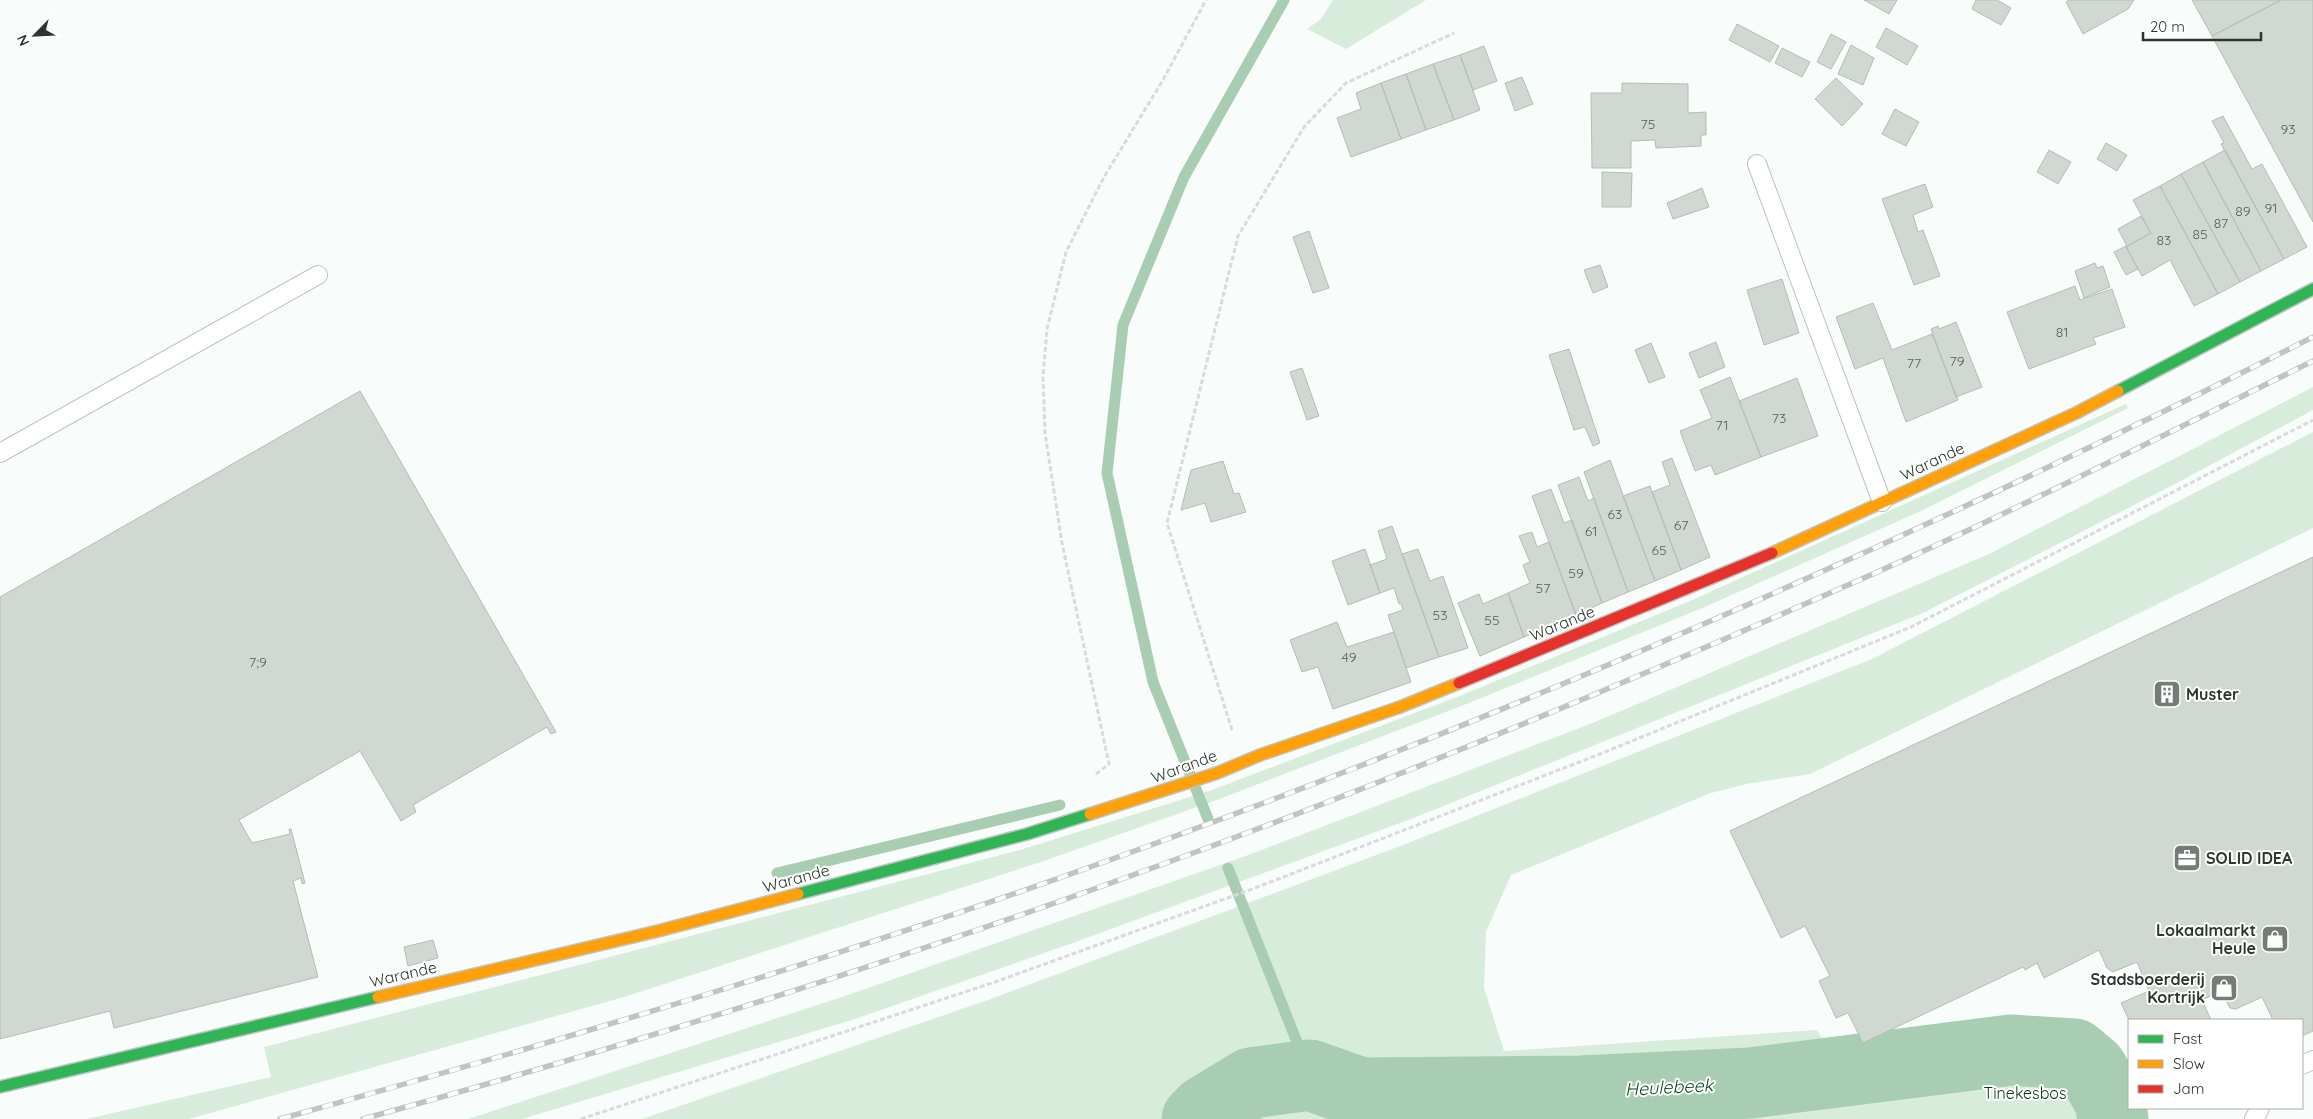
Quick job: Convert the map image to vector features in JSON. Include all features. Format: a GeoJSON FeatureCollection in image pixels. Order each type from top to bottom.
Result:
{"type":"FeatureCollection","features":[{"type":"Feature","properties":{"kind":"street","name":"Warande"},"geometry":{"type":"LineString","coordinates":[[0,1087],[658,931],[1027,834],[1217,773],[1242,762],[1400,707],[1764,558],[2076,413],[2313,289]]}},
{"type":"Feature","properties":{"kind":"lane"},"geometry":{"type":"LineString","coordinates":[[1757,164],[1882,502]]}},
{"type":"Feature","properties":{"kind":"lane"},"geometry":{"type":"LineString","coordinates":[[0,453],[318,275]]}},
{"type":"Feature","properties":{"kind":"path"},"geometry":{"type":"LineString","coordinates":[[1097,812],[1089,780],[1109,764],[1062,543],[1046,433],[1043,376],[1047,329],[1066,252],[1104,177],[1163,80],[1206,0]]}},
{"type":"Feature","properties":{"kind":"path"},"geometry":{"type":"LineString","coordinates":[[1242,762],[1166,523],[1238,236],[1304,126],[1346,83],[1454,33]]}},
{"type":"Feature","properties":{"kind":"path"},"geometry":{"type":"LineString","coordinates":[[581,1119],[995,982],[1254,888],[1600,754],[1911,627],[2313,420]]}},
{"type":"Feature","properties":{"kind":"green space"},"geometry":{"type":"Polygon","coordinates":[[[1333,0],[1426,0],[1346,49],[1307,29],[1321,19],[1333,0]]]}},
{"type":"Feature","properties":{"kind":"green space"},"geometry":{"type":"Polygon","coordinates":[[[2313,387],[2313,410],[2171,486],[1923,613],[1411,819],[1070,944],[855,1019],[522,1119],[468,1119],[848,995],[1243,857],[1595,722],[1989,554],[2313,387]]]}},
{"type":"Feature","properties":{"kind":"green space"},"geometry":{"type":"Polygon","coordinates":[[[2126,404],[2128,408],[1921,511],[1700,609],[1469,703],[1214,801],[1041,862],[624,997],[189,1119],[86,1119],[271,1077],[264,1047],[1020,850],[1209,791],[1457,697],[1690,601],[2126,404]]]}},
{"type":"Feature","properties":{"kind":"green space","name":"Tinekesbos"},"geometry":{"type":"Polygon","coordinates":[[[2313,432],[2313,528],[1810,774],[1746,784],[1711,793],[1511,875],[1486,932],[1484,988],[1504,1051],[1817,1030],[1831,1054],[1511,1076],[1361,1081],[1303,1071],[1285,1113],[1319,1109],[1442,1112],[1689,1100],[1919,1073],[2002,1066],[2042,1066],[2071,1074],[2089,1092],[2094,1119],[642,1119],[985,1001],[1403,845],[1872,659],[2313,432]]]}},
{"type":"Feature","properties":{"kind":"building"},"geometry":{"type":"Polygon","coordinates":[[[1864,0],[1897,0],[1889,14],[1864,0]]]}},
{"type":"Feature","properties":{"kind":"building"},"geometry":{"type":"Polygon","coordinates":[[[1976,0],[1997,0],[2011,8],[2001,25],[1972,9],[1976,0]]]}},
{"type":"Feature","properties":{"kind":"building"},"geometry":{"type":"Polygon","coordinates":[[[2069,0],[2134,0],[2128,9],[2083,34],[2066,2],[2069,0]]]}},
{"type":"Feature","properties":{"kind":"building"},"geometry":{"type":"Polygon","coordinates":[[[2192,0],[2281,0],[2212,36],[2192,0]]]}},
{"type":"Feature","properties":{"kind":"building"},"geometry":{"type":"Polygon","coordinates":[[[2281,0],[2313,0],[2313,222],[2212,36],[2281,0]]]}},
{"type":"Feature","properties":{"kind":"building"},"geometry":{"type":"Polygon","coordinates":[[[1737,24],[1779,46],[1770,62],[1729,40],[1737,24]]]}},
{"type":"Feature","properties":{"kind":"building"},"geometry":{"type":"Polygon","coordinates":[[[1886,28],[1918,46],[1907,65],[1876,47],[1886,28]]]}},
{"type":"Feature","properties":{"kind":"building"},"geometry":{"type":"Polygon","coordinates":[[[1831,34],[1846,42],[1831,69],[1817,62],[1831,34]]]}},
{"type":"Feature","properties":{"kind":"building"},"geometry":{"type":"Polygon","coordinates":[[[1851,45],[1874,58],[1863,85],[1838,74],[1851,45]]]}},
{"type":"Feature","properties":{"kind":"building"},"geometry":{"type":"Polygon","coordinates":[[[1484,46],[1497,81],[1473,90],[1460,55],[1484,46]]]}},
{"type":"Feature","properties":{"kind":"building"},"geometry":{"type":"Polygon","coordinates":[[[1782,48],[1810,62],[1802,77],[1775,63],[1782,48]]]}},
{"type":"Feature","properties":{"kind":"building"},"geometry":{"type":"Polygon","coordinates":[[[1460,55],[1480,110],[1454,120],[1433,64],[1460,55]]]}},
{"type":"Feature","properties":{"kind":"building"},"geometry":{"type":"Polygon","coordinates":[[[1433,64],[1454,120],[1426,130],[1406,74],[1433,64]]]}},
{"type":"Feature","properties":{"kind":"building"},"geometry":{"type":"Polygon","coordinates":[[[1406,74],[1426,130],[1401,139],[1381,83],[1406,74]]]}},
{"type":"Feature","properties":{"kind":"building"},"geometry":{"type":"Polygon","coordinates":[[[1522,77],[1533,104],[1515,111],[1505,83],[1522,77]]]}},
{"type":"Feature","properties":{"kind":"building"},"geometry":{"type":"Polygon","coordinates":[[[1836,78],[1863,104],[1842,126],[1815,99],[1836,78]]]}},
{"type":"Feature","properties":{"kind":"building"},"geometry":{"type":"Polygon","coordinates":[[[1381,83],[1401,139],[1351,157],[1337,118],[1361,109],[1356,93],[1381,83]]]}},
{"type":"Feature","properties":{"kind":"building"},"geometry":{"type":"Polygon","coordinates":[[[1622,83],[1688,84],[1688,113],[1706,112],[1706,135],[1701,135],[1701,146],[1656,148],[1655,140],[1631,141],[1631,168],[1592,168],[1591,93],[1622,93],[1622,83]]]}},
{"type":"Feature","properties":{"kind":"building"},"geometry":{"type":"Polygon","coordinates":[[[1895,109],[1919,122],[1906,146],[1882,134],[1895,109]]]}},
{"type":"Feature","properties":{"kind":"building"},"geometry":{"type":"Polygon","coordinates":[[[2223,116],[2252,169],[2262,164],[2307,247],[2284,259],[2221,144],[2224,143],[2212,121],[2223,116]]]}},
{"type":"Feature","properties":{"kind":"building"},"geometry":{"type":"Polygon","coordinates":[[[2106,143],[2127,155],[2117,171],[2097,159],[2106,143]]]}},
{"type":"Feature","properties":{"kind":"building"},"geometry":{"type":"Polygon","coordinates":[[[2049,150],[2071,162],[2058,184],[2037,172],[2049,150]]]}},
{"type":"Feature","properties":{"kind":"building"},"geometry":{"type":"Polygon","coordinates":[[[2225,150],[2284,259],[2261,271],[2203,162],[2225,150]]]}},
{"type":"Feature","properties":{"kind":"building"},"geometry":{"type":"Polygon","coordinates":[[[2203,162],[2261,271],[2240,282],[2181,174],[2203,162]]]}},
{"type":"Feature","properties":{"kind":"building"},"geometry":{"type":"Polygon","coordinates":[[[1602,172],[1632,173],[1631,207],[1602,207],[1602,172]]]}},
{"type":"Feature","properties":{"kind":"building"},"geometry":{"type":"Polygon","coordinates":[[[2181,174],[2240,282],[2218,294],[2160,186],[2181,174]]]}},
{"type":"Feature","properties":{"kind":"building"},"geometry":{"type":"Polygon","coordinates":[[[1925,184],[1933,207],[1913,215],[1918,232],[1923,230],[1940,276],[1914,285],[1882,199],[1925,184]]]}},
{"type":"Feature","properties":{"kind":"building"},"geometry":{"type":"Polygon","coordinates":[[[2160,186],[2218,294],[2194,306],[2170,260],[2142,276],[2126,247],[2151,233],[2133,200],[2160,186]]]}},
{"type":"Feature","properties":{"kind":"building"},"geometry":{"type":"Polygon","coordinates":[[[1702,188],[1709,207],[1673,219],[1667,203],[1702,188]]]}},
{"type":"Feature","properties":{"kind":"building"},"geometry":{"type":"Polygon","coordinates":[[[2141,216],[2151,233],[2127,246],[2118,229],[2141,216]]]}},
{"type":"Feature","properties":{"kind":"building"},"geometry":{"type":"Polygon","coordinates":[[[1309,231],[1329,288],[1313,293],[1293,237],[1309,231]]]}},
{"type":"Feature","properties":{"kind":"building"},"geometry":{"type":"Polygon","coordinates":[[[2126,246],[2138,269],[2126,275],[2114,252],[2126,246]]]}},
{"type":"Feature","properties":{"kind":"building"},"geometry":{"type":"Polygon","coordinates":[[[2095,263],[2097,268],[2103,266],[2110,287],[2084,298],[2075,271],[2095,263]]]}},
{"type":"Feature","properties":{"kind":"building"},"geometry":{"type":"Polygon","coordinates":[[[1600,265],[1608,287],[1593,293],[1584,270],[1600,265]]]}},
{"type":"Feature","properties":{"kind":"building"},"geometry":{"type":"Polygon","coordinates":[[[1782,279],[1799,333],[1764,345],[1747,290],[1782,279]]]}},
{"type":"Feature","properties":{"kind":"building"},"geometry":{"type":"Polygon","coordinates":[[[2075,286],[2080,300],[2112,289],[2125,327],[2093,338],[2096,344],[2029,369],[2007,312],[2075,286]]]}},
{"type":"Feature","properties":{"kind":"building"},"geometry":{"type":"Polygon","coordinates":[[[1873,303],[1892,350],[1932,334],[1958,400],[1906,422],[1883,358],[1855,369],[1836,317],[1873,303]]]}},
{"type":"Feature","properties":{"kind":"building"},"geometry":{"type":"Polygon","coordinates":[[[1956,322],[1982,387],[1956,397],[1931,329],[1938,326],[1939,329],[1956,322]]]}},
{"type":"Feature","properties":{"kind":"building"},"geometry":{"type":"Polygon","coordinates":[[[1716,342],[1725,367],[1699,378],[1689,353],[1716,342]]]}},
{"type":"Feature","properties":{"kind":"building"},"geometry":{"type":"Polygon","coordinates":[[[1651,343],[1665,377],[1649,383],[1635,350],[1651,343]]]}},
{"type":"Feature","properties":{"kind":"building"},"geometry":{"type":"Polygon","coordinates":[[[1569,349],[1600,443],[1593,446],[1585,427],[1574,430],[1549,355],[1569,349]]]}},
{"type":"Feature","properties":{"kind":"building"},"geometry":{"type":"Polygon","coordinates":[[[1302,368],[1319,416],[1307,420],[1290,372],[1302,368]]]}},
{"type":"Feature","properties":{"kind":"building"},"geometry":{"type":"Polygon","coordinates":[[[1730,377],[1761,457],[1715,475],[1711,465],[1695,471],[1680,431],[1712,418],[1700,390],[1730,377]]]}},
{"type":"Feature","properties":{"kind":"building"},"geometry":{"type":"Polygon","coordinates":[[[1797,378],[1818,436],[1761,457],[1739,401],[1797,378]]]}},
{"type":"Feature","properties":{"kind":"building"},"geometry":{"type":"Polygon","coordinates":[[[360,391],[556,732],[551,734],[547,727],[413,805],[416,812],[401,821],[360,751],[239,820],[252,843],[290,834],[289,829],[291,829],[305,883],[302,884],[301,878],[293,881],[318,977],[114,1028],[110,1011],[0,1039],[0,597],[360,391]]]}},
{"type":"Feature","properties":{"kind":"building"},"geometry":{"type":"Polygon","coordinates":[[[1672,458],[1710,557],[1681,570],[1652,492],[1670,485],[1662,462],[1672,458]]]}},
{"type":"Feature","properties":{"kind":"building"},"geometry":{"type":"Polygon","coordinates":[[[1610,460],[1655,581],[1628,592],[1584,472],[1610,460]]]}},
{"type":"Feature","properties":{"kind":"building"},"geometry":{"type":"Polygon","coordinates":[[[1223,461],[1234,494],[1239,493],[1246,512],[1211,522],[1205,503],[1181,510],[1191,470],[1223,461]]]}},
{"type":"Feature","properties":{"kind":"building"},"geometry":{"type":"Polygon","coordinates":[[[1579,477],[1588,501],[1594,498],[1628,592],[1602,603],[1558,485],[1579,477]]]}},
{"type":"Feature","properties":{"kind":"building"},"geometry":{"type":"Polygon","coordinates":[[[1650,486],[1681,570],[1655,581],[1623,496],[1650,486]]]}},
{"type":"Feature","properties":{"kind":"building"},"geometry":{"type":"Polygon","coordinates":[[[1551,489],[1564,523],[1572,520],[1602,603],[1576,615],[1532,496],[1551,489]]]}},
{"type":"Feature","properties":{"kind":"building"},"geometry":{"type":"Polygon","coordinates":[[[1392,526],[1439,657],[1406,668],[1388,615],[1403,610],[1401,603],[1399,604],[1394,588],[1380,593],[1370,565],[1387,559],[1378,531],[1392,526]]]}},
{"type":"Feature","properties":{"kind":"building"},"geometry":{"type":"Polygon","coordinates":[[[1532,532],[1537,547],[1549,542],[1576,615],[1524,637],[1508,593],[1530,583],[1523,565],[1530,562],[1519,536],[1532,532]]]}},
{"type":"Feature","properties":{"kind":"building"},"geometry":{"type":"Polygon","coordinates":[[[1365,549],[1380,593],[1348,605],[1332,561],[1365,549]]]}},
{"type":"Feature","properties":{"kind":"building"},"geometry":{"type":"Polygon","coordinates":[[[1418,549],[1430,581],[1443,576],[1468,648],[1439,657],[1402,554],[1418,549]]]}},
{"type":"Feature","properties":{"kind":"building","name":"Muster"},"geometry":{"type":"Polygon","coordinates":[[[2313,557],[2313,1031],[2303,1036],[2303,1019],[2273,1019],[2262,997],[2236,1009],[2230,1008],[2221,991],[2202,1000],[2211,1019],[2129,1019],[2121,1003],[2149,991],[2137,962],[2113,972],[2107,968],[2099,950],[2044,978],[2037,963],[2025,970],[2023,967],[1863,1043],[1848,1013],[1836,1018],[1819,981],[1830,976],[1805,926],[1781,938],[1730,831],[2313,557]]]}},
{"type":"Feature","properties":{"kind":"building"},"geometry":{"type":"Polygon","coordinates":[[[1508,593],[1524,637],[1480,656],[1458,603],[1479,594],[1483,604],[1508,593]]]}},
{"type":"Feature","properties":{"kind":"building"},"geometry":{"type":"Polygon","coordinates":[[[1337,622],[1347,647],[1394,632],[1411,682],[1333,709],[1318,667],[1302,672],[1290,640],[1337,622]]]}},
{"type":"Feature","properties":{"kind":"building"},"geometry":{"type":"Polygon","coordinates":[[[433,940],[438,958],[408,966],[404,947],[433,940]]]}},
{"type":"Feature","properties":{"kind":"waterway"},"geometry":{"type":"LineString","coordinates":[[1208,819],[1153,682],[1107,473],[1123,325],[1184,177],[1284,0]]}},
{"type":"Feature","properties":{"kind":"waterway"},"geometry":{"type":"LineString","coordinates":[[777,873],[1060,805]]}},
{"type":"Feature","properties":{"kind":"waterway"},"geometry":{"type":"LineString","coordinates":[[1228,868],[1310,1075]]}},
{"type":"Feature","properties":{"kind":"waterway","name":"Heulebeek"},"geometry":{"type":"LineString","coordinates":[[1197,1119],[1205,1111],[1251,1083],[1310,1075],[1361,1093],[1580,1091],[1750,1083],[2011,1050],[2074,1054],[2092,1069],[2110,1101],[2113,1119]]}},
{"type":"Feature","properties":{"kind":"railway"},"geometry":{"type":"LineString","coordinates":[[280,1119],[509,1054],[738,985],[1077,872],[1333,777],[1617,661],[1758,600],[2037,472],[2176,406],[2313,337]]}},
{"type":"Feature","properties":{"kind":"railway"},"geometry":{"type":"LineString","coordinates":[[363,1119],[667,1031],[867,967],[1067,899],[1336,799],[1588,697],[1756,626],[1899,562],[2077,478],[2313,361]]}},
{"type":"Feature","properties":{"kind":"traffic: fast"},"geometry":{"type":"LineString","coordinates":[[2118,391],[2313,289]]}},
{"type":"Feature","properties":{"kind":"traffic: fast"},"geometry":{"type":"LineString","coordinates":[[798,894],[1027,834],[1090,814]]}},
{"type":"Feature","properties":{"kind":"traffic: fast"},"geometry":{"type":"LineString","coordinates":[[0,1087],[378,997]]}},
{"type":"Feature","properties":{"kind":"traffic: slow"},"geometry":{"type":"LineString","coordinates":[[1772,553],[2076,413],[2118,391]]}},
{"type":"Feature","properties":{"kind":"traffic: slow"},"geometry":{"type":"LineString","coordinates":[[1090,814],[1217,773],[1260,755],[1400,707],[1459,683]]}},
{"type":"Feature","properties":{"kind":"traffic: slow"},"geometry":{"type":"LineString","coordinates":[[378,997],[658,931],[798,894]]}},
{"type":"Feature","properties":{"kind":"traffic: jam"},"geometry":{"type":"LineString","coordinates":[[1459,683],[1772,553]]}},
{"type":"Feature","properties":{"kind":"place","name":"Muster"},"geometry":{"type":"Point","coordinates":[2167,694]}},
{"type":"Feature","properties":{"kind":"place","name":"SOLID IDEA"},"geometry":{"type":"Point","coordinates":[2187,858]}},
{"type":"Feature","properties":{"kind":"place","name":"Lokaalmarkt Heule"},"geometry":{"type":"Point","coordinates":[2275,939]}},
{"type":"Feature","properties":{"kind":"place","name":"Stadsboerderij Kortrijk"},"geometry":{"type":"Point","coordinates":[2224,988]}}]}
